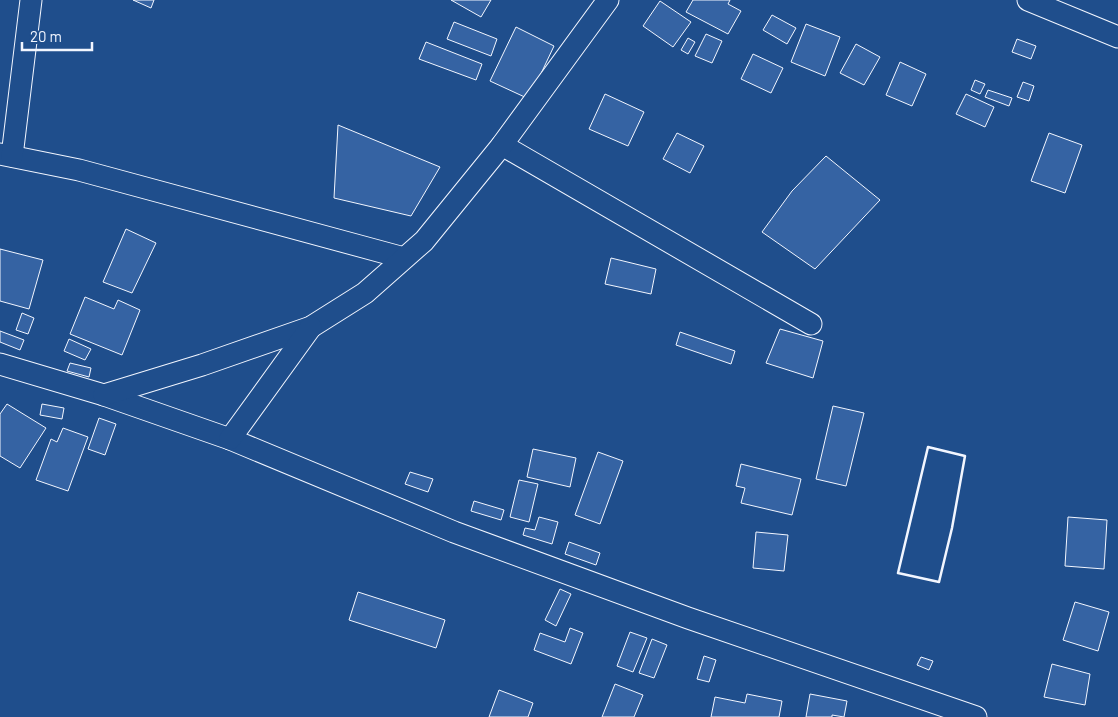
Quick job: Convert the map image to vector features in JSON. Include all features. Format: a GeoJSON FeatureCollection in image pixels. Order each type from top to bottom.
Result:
{"type":"FeatureCollection","features":[{"type":"Feature","properties":{"kind":"street"},"geometry":{"type":"LineString","coordinates":[[31,0],[6,155],[88,172],[404,258]]}},
{"type":"Feature","properties":{"kind":"street"},"geometry":{"type":"LineString","coordinates":[[104,395],[202,365],[311,327],[365,293],[424,241],[502,145],[608,0]]}},
{"type":"Feature","properties":{"kind":"street"},"geometry":{"type":"LineString","coordinates":[[1028,0],[1118,37]]}},
{"type":"Feature","properties":{"kind":"street"},"geometry":{"type":"LineString","coordinates":[[502,145],[811,324]]}},
{"type":"Feature","properties":{"kind":"street"},"geometry":{"type":"LineString","coordinates":[[230,439],[311,327]]}},
{"type":"Feature","properties":{"kind":"street"},"geometry":{"type":"LineString","coordinates":[[0,364],[104,395],[230,439],[463,536],[688,618],[976,717]]}},
{"type":"Feature","properties":{"kind":"building"},"geometry":{"type":"Polygon","coordinates":[[[133,0],[154,0],[151,8],[133,0]]]}},
{"type":"Feature","properties":{"kind":"building"},"geometry":{"type":"Polygon","coordinates":[[[451,0],[491,0],[481,17],[451,0]]]}},
{"type":"Feature","properties":{"kind":"building"},"geometry":{"type":"Polygon","coordinates":[[[693,0],[730,0],[728,4],[741,11],[728,34],[686,12],[693,0]]]}},
{"type":"Feature","properties":{"kind":"building"},"geometry":{"type":"Polygon","coordinates":[[[660,1],[691,22],[673,47],[643,26],[660,1]]]}},
{"type":"Feature","properties":{"kind":"building"},"geometry":{"type":"Polygon","coordinates":[[[772,15],[796,28],[787,44],[763,30],[772,15]]]}},
{"type":"Feature","properties":{"kind":"building"},"geometry":{"type":"Polygon","coordinates":[[[454,22],[497,39],[491,56],[447,39],[454,22]]]}},
{"type":"Feature","properties":{"kind":"building"},"geometry":{"type":"Polygon","coordinates":[[[806,24],[840,37],[825,76],[791,62],[806,24]]]}},
{"type":"Feature","properties":{"kind":"building"},"geometry":{"type":"Polygon","coordinates":[[[516,27],[554,46],[529,99],[490,81],[516,27]]]}},
{"type":"Feature","properties":{"kind":"building"},"geometry":{"type":"Polygon","coordinates":[[[706,34],[722,41],[712,63],[695,56],[706,34]]]}},
{"type":"Feature","properties":{"kind":"building"},"geometry":{"type":"Polygon","coordinates":[[[688,38],[695,42],[688,54],[681,50],[688,38]]]}},
{"type":"Feature","properties":{"kind":"building"},"geometry":{"type":"Polygon","coordinates":[[[1017,39],[1036,46],[1031,59],[1012,52],[1017,39]]]}},
{"type":"Feature","properties":{"kind":"building"},"geometry":{"type":"Polygon","coordinates":[[[426,42],[482,64],[476,80],[419,59],[426,42]]]}},
{"type":"Feature","properties":{"kind":"building"},"geometry":{"type":"Polygon","coordinates":[[[856,44],[880,57],[864,85],[840,73],[856,44]]]}},
{"type":"Feature","properties":{"kind":"building"},"geometry":{"type":"Polygon","coordinates":[[[753,54],[783,68],[771,93],[741,79],[753,54]]]}},
{"type":"Feature","properties":{"kind":"building"},"geometry":{"type":"Polygon","coordinates":[[[900,62],[926,74],[912,106],[886,95],[900,62]]]}},
{"type":"Feature","properties":{"kind":"building"},"geometry":{"type":"Polygon","coordinates":[[[975,80],[985,84],[980,94],[971,90],[975,80]]]}},
{"type":"Feature","properties":{"kind":"building"},"geometry":{"type":"Polygon","coordinates":[[[1023,82],[1034,86],[1029,101],[1017,97],[1023,82]]]}},
{"type":"Feature","properties":{"kind":"building"},"geometry":{"type":"Polygon","coordinates":[[[988,90],[1012,98],[1009,106],[985,97],[988,90]]]}},
{"type":"Feature","properties":{"kind":"building"},"geometry":{"type":"Polygon","coordinates":[[[605,94],[644,112],[628,146],[589,129],[605,94]]]}},
{"type":"Feature","properties":{"kind":"building"},"geometry":{"type":"Polygon","coordinates":[[[966,94],[994,107],[985,127],[956,114],[966,94]]]}},
{"type":"Feature","properties":{"kind":"building"},"geometry":{"type":"Polygon","coordinates":[[[338,125],[440,167],[411,216],[334,198],[338,125]]]}},
{"type":"Feature","properties":{"kind":"building"},"geometry":{"type":"Polygon","coordinates":[[[677,133],[704,146],[690,173],[663,159],[677,133]]]}},
{"type":"Feature","properties":{"kind":"building"},"geometry":{"type":"Polygon","coordinates":[[[1049,133],[1082,145],[1065,193],[1031,181],[1049,133]]]}},
{"type":"Feature","properties":{"kind":"building"},"geometry":{"type":"Polygon","coordinates":[[[826,156],[880,200],[815,269],[762,232],[792,191],[826,156]]]}},
{"type":"Feature","properties":{"kind":"building"},"geometry":{"type":"Polygon","coordinates":[[[126,229],[156,243],[132,293],[103,282],[126,229]]]}},
{"type":"Feature","properties":{"kind":"building"},"geometry":{"type":"Polygon","coordinates":[[[0,249],[43,260],[29,309],[0,301],[0,249]]]}},
{"type":"Feature","properties":{"kind":"building"},"geometry":{"type":"Polygon","coordinates":[[[611,258],[656,269],[651,294],[605,284],[611,258]]]}},
{"type":"Feature","properties":{"kind":"building"},"geometry":{"type":"Polygon","coordinates":[[[85,297],[114,309],[118,300],[140,310],[122,355],[70,334],[85,297]]]}},
{"type":"Feature","properties":{"kind":"building"},"geometry":{"type":"Polygon","coordinates":[[[22,313],[34,318],[28,334],[16,330],[22,313]]]}},
{"type":"Feature","properties":{"kind":"building"},"geometry":{"type":"Polygon","coordinates":[[[780,329],[823,341],[813,378],[766,363],[780,329]]]}},
{"type":"Feature","properties":{"kind":"building"},"geometry":{"type":"Polygon","coordinates":[[[0,331],[24,340],[20,350],[0,342],[0,331]]]}},
{"type":"Feature","properties":{"kind":"building"},"geometry":{"type":"Polygon","coordinates":[[[680,332],[735,351],[731,364],[676,345],[680,332]]]}},
{"type":"Feature","properties":{"kind":"building"},"geometry":{"type":"Polygon","coordinates":[[[69,339],[91,349],[85,360],[64,351],[69,339]]]}},
{"type":"Feature","properties":{"kind":"building"},"geometry":{"type":"Polygon","coordinates":[[[70,363],[91,368],[89,377],[67,371],[70,363]]]}},
{"type":"Feature","properties":{"kind":"building"},"geometry":{"type":"Polygon","coordinates":[[[7,404],[46,428],[20,468],[0,456],[0,414],[7,404]]]}},
{"type":"Feature","properties":{"kind":"building"},"geometry":{"type":"Polygon","coordinates":[[[42,404],[64,408],[62,419],[40,415],[42,404]]]}},
{"type":"Feature","properties":{"kind":"building"},"geometry":{"type":"Polygon","coordinates":[[[833,406],[864,413],[846,486],[816,479],[833,406]]]}},
{"type":"Feature","properties":{"kind":"building"},"geometry":{"type":"Polygon","coordinates":[[[99,418],[116,424],[105,455],[88,449],[99,418]]]}},
{"type":"Feature","properties":{"kind":"building"},"geometry":{"type":"Polygon","coordinates":[[[63,428],[88,437],[68,491],[36,480],[51,439],[57,442],[63,428]]]}},
{"type":"Feature","properties":{"kind":"building"},"geometry":{"type":"Polygon","coordinates":[[[533,449],[576,458],[570,487],[527,477],[533,449]]]}},
{"type":"Feature","properties":{"kind":"building"},"geometry":{"type":"Polygon","coordinates":[[[598,452],[623,461],[600,524],[575,515],[598,452]]]}},
{"type":"Feature","properties":{"kind":"building"},"geometry":{"type":"Polygon","coordinates":[[[741,464],[801,479],[792,515],[741,503],[745,488],[736,486],[741,464]]]}},
{"type":"Feature","properties":{"kind":"building"},"geometry":{"type":"Polygon","coordinates":[[[410,472],[433,479],[428,492],[405,484],[410,472]]]}},
{"type":"Feature","properties":{"kind":"building"},"geometry":{"type":"Polygon","coordinates":[[[519,480],[538,484],[529,522],[510,517],[519,480]]]}},
{"type":"Feature","properties":{"kind":"building"},"geometry":{"type":"Polygon","coordinates":[[[474,501],[504,510],[501,520],[471,511],[474,501]]]}},
{"type":"Feature","properties":{"kind":"building"},"geometry":{"type":"Polygon","coordinates":[[[539,517],[558,522],[552,544],[523,535],[525,528],[535,530],[539,517]]]}},
{"type":"Feature","properties":{"kind":"building"},"geometry":{"type":"Polygon","coordinates":[[[1068,517],[1107,520],[1104,569],[1065,566],[1068,517]]]}},
{"type":"Feature","properties":{"kind":"building"},"geometry":{"type":"Polygon","coordinates":[[[756,532],[788,535],[784,571],[753,568],[756,532]]]}},
{"type":"Feature","properties":{"kind":"building"},"geometry":{"type":"Polygon","coordinates":[[[569,542],[600,553],[596,565],[565,554],[569,542]]]}},
{"type":"Feature","properties":{"kind":"building"},"geometry":{"type":"Polygon","coordinates":[[[560,589],[571,594],[556,626],[545,620],[560,589]]]}},
{"type":"Feature","properties":{"kind":"building"},"geometry":{"type":"Polygon","coordinates":[[[358,592],[445,620],[436,648],[349,620],[358,592]]]}},
{"type":"Feature","properties":{"kind":"building"},"geometry":{"type":"Polygon","coordinates":[[[1075,602],[1109,612],[1098,651],[1063,640],[1075,602]]]}},
{"type":"Feature","properties":{"kind":"building"},"geometry":{"type":"Polygon","coordinates":[[[570,628],[583,633],[571,664],[534,650],[540,633],[565,642],[570,628]]]}},
{"type":"Feature","properties":{"kind":"building"},"geometry":{"type":"Polygon","coordinates":[[[630,632],[647,638],[633,672],[617,666],[630,632]]]}},
{"type":"Feature","properties":{"kind":"building"},"geometry":{"type":"Polygon","coordinates":[[[652,639],[667,645],[654,678],[639,673],[652,639]]]}},
{"type":"Feature","properties":{"kind":"building"},"geometry":{"type":"Polygon","coordinates":[[[704,656],[716,660],[709,682],[697,679],[704,656]]]}},
{"type":"Feature","properties":{"kind":"building"},"geometry":{"type":"Polygon","coordinates":[[[921,657],[933,661],[929,670],[917,665],[921,657]]]}},
{"type":"Feature","properties":{"kind":"building"},"geometry":{"type":"Polygon","coordinates":[[[1052,664],[1090,674],[1085,705],[1044,697],[1052,664]]]}},
{"type":"Feature","properties":{"kind":"building"},"geometry":{"type":"Polygon","coordinates":[[[615,684],[643,695],[634,717],[602,717],[615,684]]]}},
{"type":"Feature","properties":{"kind":"building"},"geometry":{"type":"Polygon","coordinates":[[[499,690],[533,703],[528,717],[489,717],[499,690]]]}},
{"type":"Feature","properties":{"kind":"building"},"geometry":{"type":"Polygon","coordinates":[[[747,694],[782,701],[779,717],[711,717],[715,697],[745,703],[747,694]]]}},
{"type":"Feature","properties":{"kind":"building"},"geometry":{"type":"Polygon","coordinates":[[[810,694],[847,701],[844,717],[832,715],[832,717],[806,717],[810,694]]]}},
{"type":"Feature","properties":{"kind":"wall"},"geometry":{"type":"LineString","coordinates":[[928,447],[965,456],[952,528],[939,582],[898,573],[928,447]]}}]}
